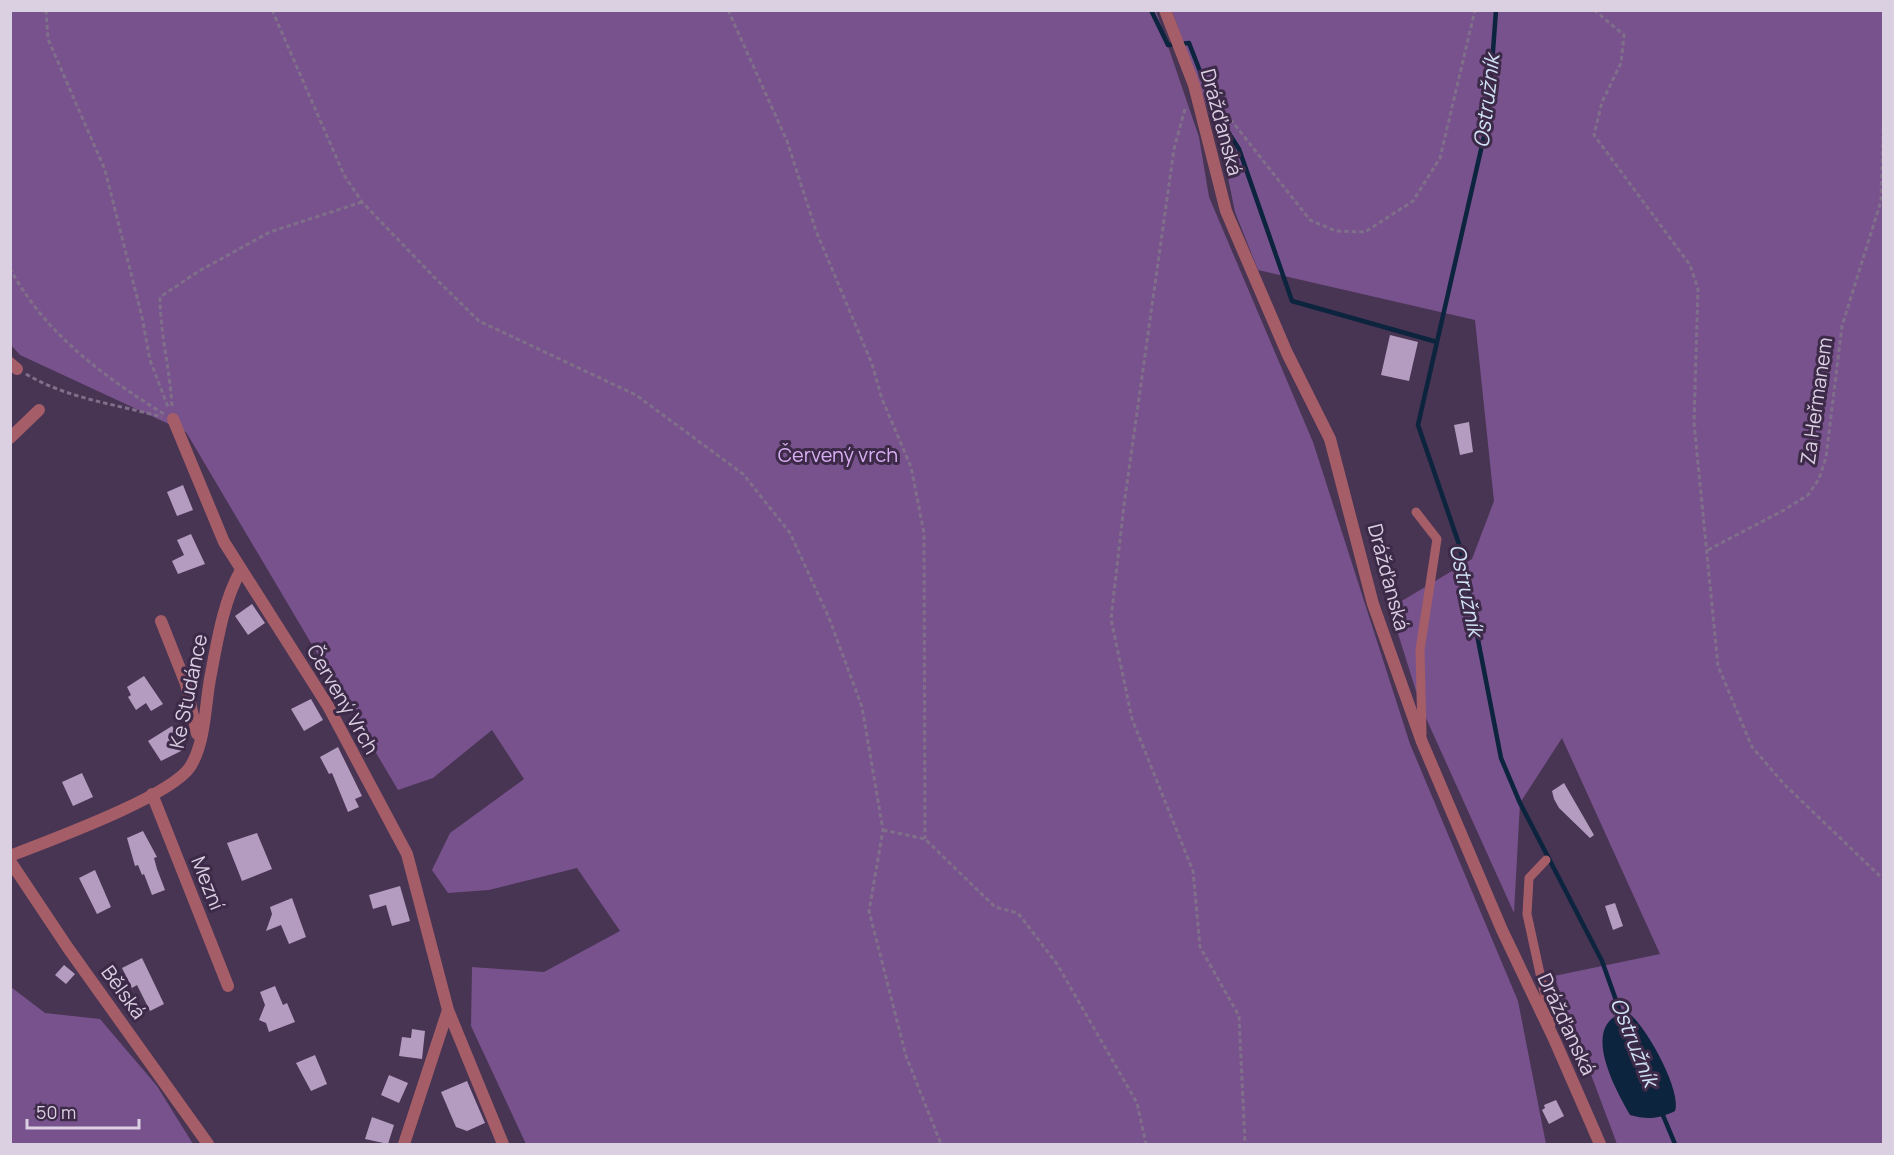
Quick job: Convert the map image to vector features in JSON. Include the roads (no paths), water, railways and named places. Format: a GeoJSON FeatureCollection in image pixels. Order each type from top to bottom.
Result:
{"type":"FeatureCollection","features":[{"type":"Feature","properties":{"kind":"street","name":"Drážďanská"},"geometry":{"type":"LineString","coordinates":[[1165,10],[1194,85],[1226,212],[1287,353],[1330,439],[1373,604],[1422,742],[1502,930],[1555,1041],[1600,1144]]}},
{"type":"Feature","properties":{"kind":"street"},"geometry":{"type":"LineString","coordinates":[[10,438],[39,410]]}},
{"type":"Feature","properties":{"kind":"street","name":"Červený Vrch"},"geometry":{"type":"LineString","coordinates":[[173,419],[224,542],[328,706],[407,854],[448,1010],[503,1144]]}},
{"type":"Feature","properties":{"kind":"street","name":"Ke Studánce"},"geometry":{"type":"LineString","coordinates":[[10,856],[85,827],[170,786],[189,769],[198,750],[231,586],[241,570]]}},
{"type":"Feature","properties":{"kind":"street"},"geometry":{"type":"LineString","coordinates":[[161,621],[186,684],[199,741]]}},
{"type":"Feature","properties":{"kind":"street","name":"Mezní"},"geometry":{"type":"LineString","coordinates":[[152,794],[228,986]]}},
{"type":"Feature","properties":{"kind":"street","name":"Bělská"},"geometry":{"type":"LineString","coordinates":[[10,861],[68,948],[208,1144]]}},
{"type":"Feature","properties":{"kind":"street"},"geometry":{"type":"LineString","coordinates":[[404,1144],[448,1010]]}},
{"type":"Feature","properties":{"kind":"lane"},"geometry":{"type":"LineString","coordinates":[[1416,512],[1437,539],[1420,650],[1422,742]]}},
{"type":"Feature","properties":{"kind":"lane"},"geometry":{"type":"LineString","coordinates":[[1546,860],[1529,878],[1527,914],[1555,1041]]}},
{"type":"Feature","properties":{"kind":"water"},"geometry":{"type":"Polygon","coordinates":[[[1627,1012],[1643,1029],[1668,1074],[1676,1101],[1675,1111],[1669,1114],[1653,1118],[1630,1115],[1616,1089],[1604,1058],[1602,1042],[1605,1029],[1612,1018],[1627,1012]]]}},
{"type":"Feature","properties":{"kind":"waterway"},"geometry":{"type":"LineString","coordinates":[[1151,10],[1168,45],[1189,43],[1217,115],[1239,149],[1292,301],[1437,342]]}},
{"type":"Feature","properties":{"kind":"waterway","name":"Ostružník"},"geometry":{"type":"LineString","coordinates":[[1496,10],[1488,119],[1418,425],[1460,547],[1501,758],[1520,803],[1602,961],[1622,1017]]}},
{"type":"Feature","properties":{"kind":"waterway","name":"Ostružník"},"geometry":{"type":"LineString","coordinates":[[1662,1113],[1675,1144]]}},
{"type":"Feature","properties":{"kind":"park label","name":"Červený vrch"},"geometry":{"type":"Point","coordinates":[838,454]}}]}
